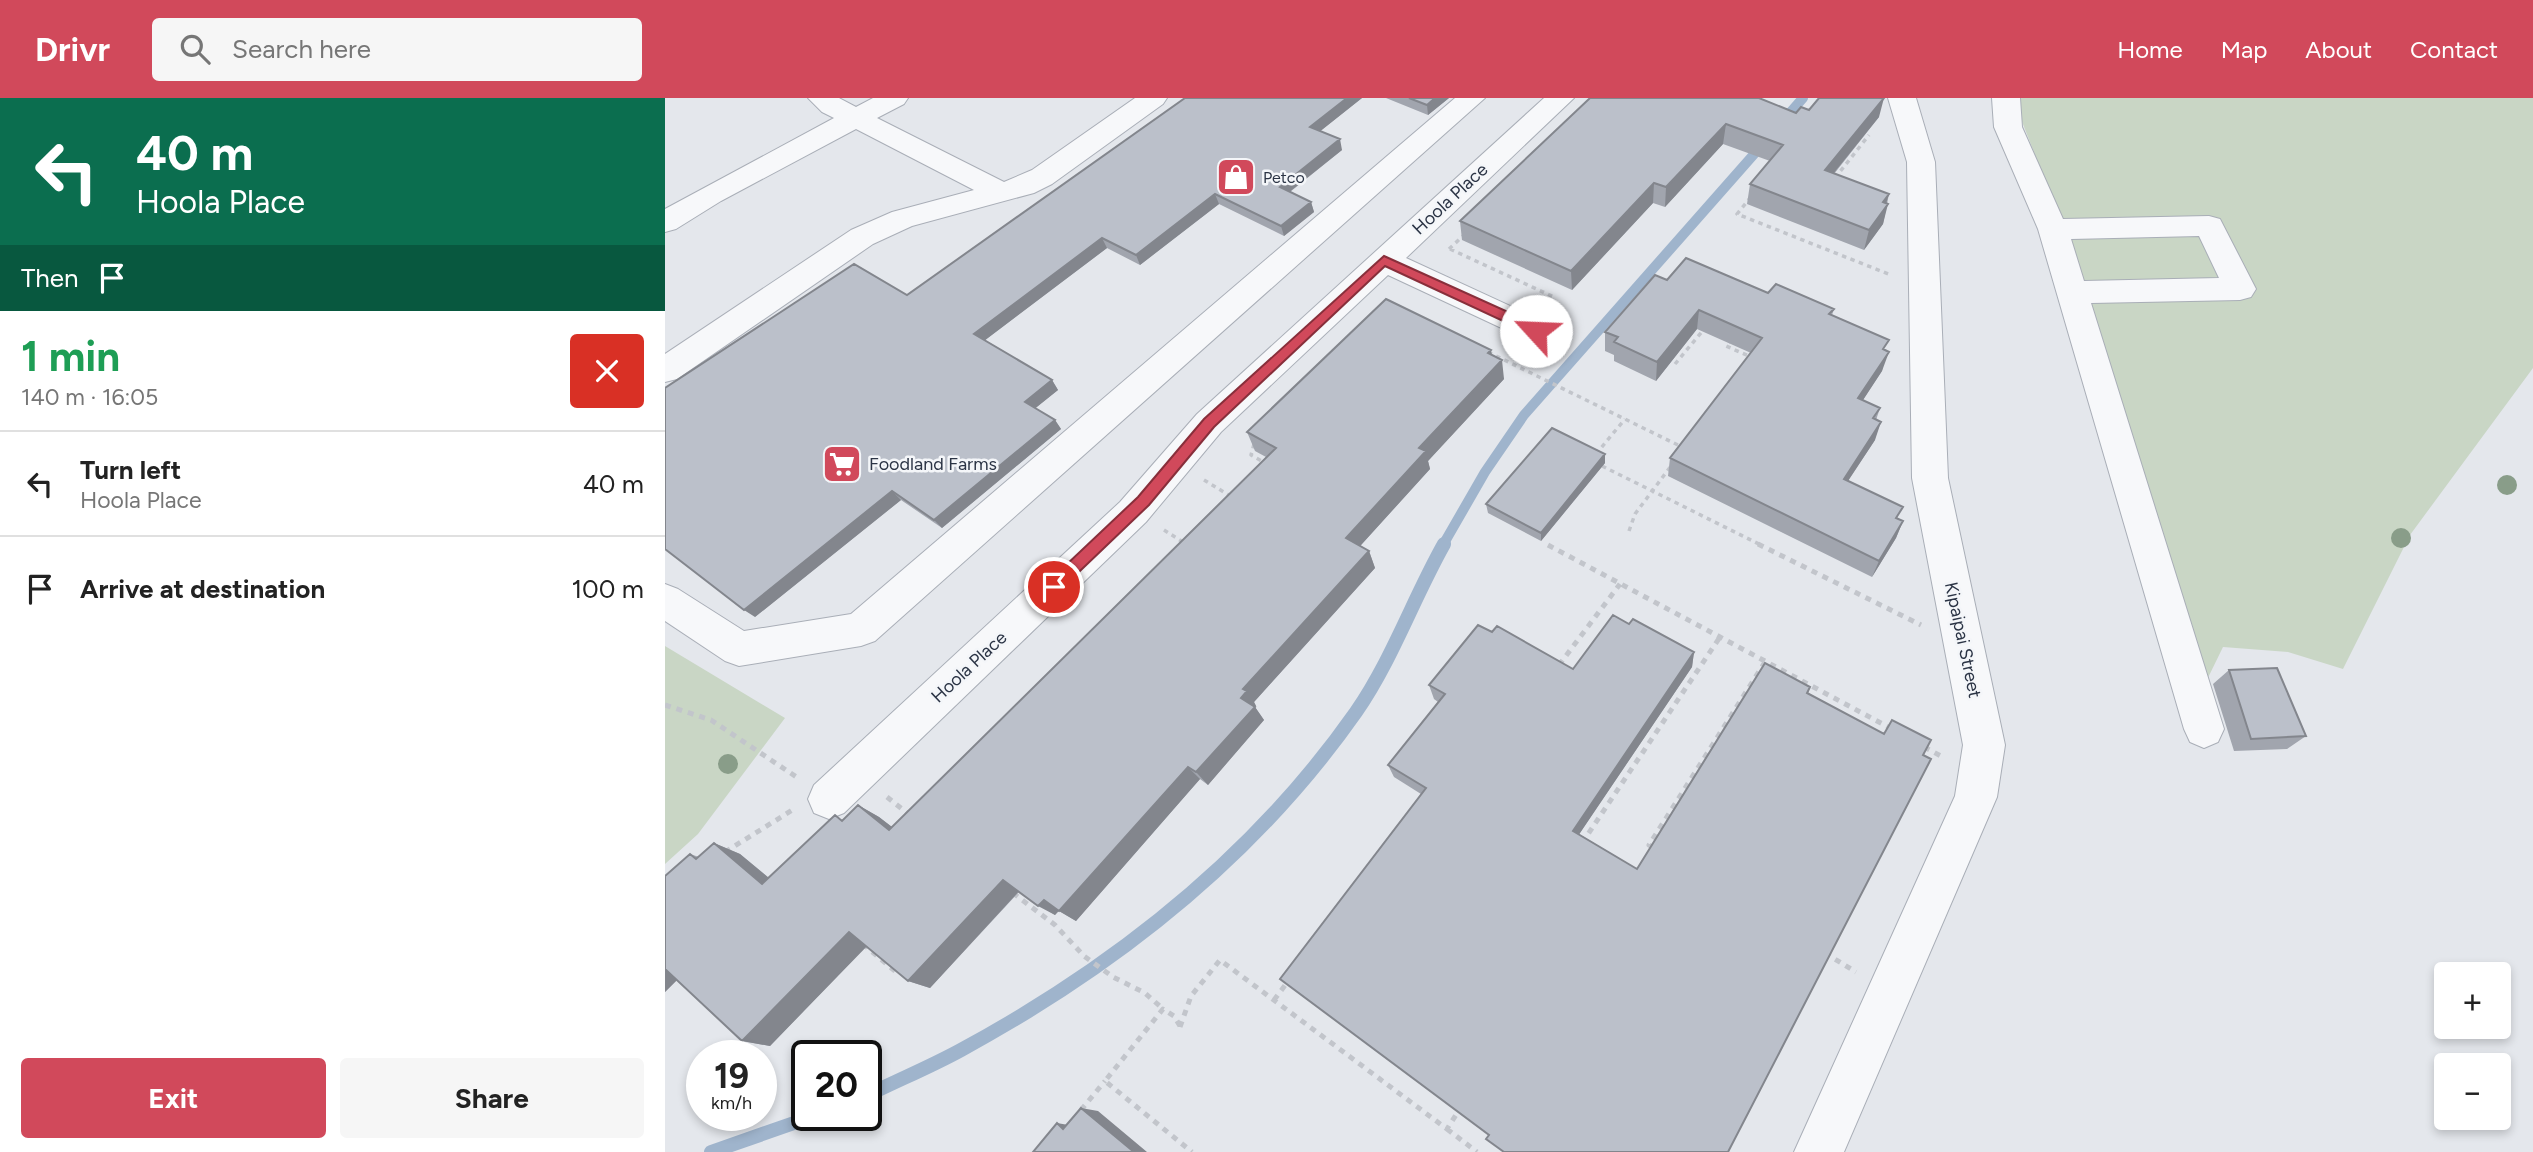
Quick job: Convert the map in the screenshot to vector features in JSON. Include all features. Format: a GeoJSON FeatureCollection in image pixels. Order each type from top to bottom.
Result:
{"type":"FeatureCollection","features":[{"type":"Feature","properties":{"kind":"street"},"geometry":{"type":"LineString","coordinates":[[822,98],[1003,193]]}},
{"type":"Feature","properties":{"kind":"street"},"geometry":{"type":"LineString","coordinates":[[665,222],[711,194],[894,98]]}},
{"type":"Feature","properties":{"kind":"street"},"geometry":{"type":"LineString","coordinates":[[665,370],[862,237],[902,219],[1003,193],[1042,177],[1153,98]]}},
{"type":"Feature","properties":{"kind":"street"},"geometry":{"type":"LineString","coordinates":[[665,600],[739,649],[862,629],[1471,98]]}},
{"type":"Feature","properties":{"kind":"street","name":"Hoola Place"},"geometry":{"type":"LineString","coordinates":[[822,794],[1133,512],[1209,423],[1560,98]]}},
{"type":"Feature","properties":{"kind":"street","name":"Kipaipai Street"},"geometry":{"type":"LineString","coordinates":[[1819,1152],[1976,797],[1984,745],[1930,478],[1921,162],[1902,98]]}},
{"type":"Feature","properties":{"kind":"street"},"geometry":{"type":"LineString","coordinates":[[2006,98],[2008,127],[2053,229],[2204,729]]}},
{"type":"Feature","properties":{"kind":"street"},"geometry":{"type":"LineString","coordinates":[[2053,229],[2210,226],[2240,289],[2072,292]]}},
{"type":"Feature","properties":{"kind":"street"},"geometry":{"type":"LineString","coordinates":[[1384,260],[1536,331]]}},
{"type":"Feature","properties":{"kind":"path"},"geometry":{"type":"LineString","coordinates":[[1829,186],[1869,135]]}},
{"type":"Feature","properties":{"kind":"path"},"geometry":{"type":"LineString","coordinates":[[1753,195],[1737,214],[1892,276]]}},
{"type":"Feature","properties":{"kind":"path"},"geometry":{"type":"LineString","coordinates":[[1449,249],[1469,230]]}},
{"type":"Feature","properties":{"kind":"path"},"geometry":{"type":"LineString","coordinates":[[1438,244],[1556,298]]}},
{"type":"Feature","properties":{"kind":"path"},"geometry":{"type":"LineString","coordinates":[[1675,364],[1707,325]]}},
{"type":"Feature","properties":{"kind":"path"},"geometry":{"type":"LineString","coordinates":[[1733,336],[1726,346],[1760,361]]}},
{"type":"Feature","properties":{"kind":"path"},"geometry":{"type":"LineString","coordinates":[[1482,349],[1685,449]]}},
{"type":"Feature","properties":{"kind":"path"},"geometry":{"type":"LineString","coordinates":[[1593,457],[1625,419]]}},
{"type":"Feature","properties":{"kind":"path"},"geometry":{"type":"LineString","coordinates":[[1629,531],[1635,514],[1692,440]]}},
{"type":"Feature","properties":{"kind":"path"},"geometry":{"type":"LineString","coordinates":[[1254,444],[1251,455],[1269,465]]}},
{"type":"Feature","properties":{"kind":"path"},"geometry":{"type":"LineString","coordinates":[[1602,466],[1927,628]]}},
{"type":"Feature","properties":{"kind":"path"},"geometry":{"type":"LineString","coordinates":[[1228,494],[1236,499]]}},
{"type":"Feature","properties":{"kind":"path"},"geometry":{"type":"LineString","coordinates":[[1154,524],[1197,550]]}},
{"type":"Feature","properties":{"kind":"path"},"geometry":{"type":"LineString","coordinates":[[1548,545],[1895,731]]}},
{"type":"Feature","properties":{"kind":"path"},"geometry":{"type":"LineString","coordinates":[[1554,671],[1620,584]]}},
{"type":"Feature","properties":{"kind":"path"},"geometry":{"type":"LineString","coordinates":[[1578,849],[1720,637]]}},
{"type":"Feature","properties":{"kind":"path"},"geometry":{"type":"LineString","coordinates":[[1660,852],[1649,845],[1765,662]]}},
{"type":"Feature","properties":{"kind":"path"},"geometry":{"type":"LineString","coordinates":[[665,705],[711,720],[822,794],[779,822],[741,838],[722,856]]}},
{"type":"Feature","properties":{"kind":"path"},"geometry":{"type":"LineString","coordinates":[[1919,744],[1942,756]]}},
{"type":"Feature","properties":{"kind":"path"},"geometry":{"type":"LineString","coordinates":[[875,804],[884,795],[913,817]]}},
{"type":"Feature","properties":{"kind":"path"},"geometry":{"type":"LineString","coordinates":[[1011,892],[1055,925],[1084,956],[1113,977],[1145,993],[1174,1016],[1180,1027],[1191,996],[1220,960],[1478,1152]]}},
{"type":"Feature","properties":{"kind":"path"},"geometry":{"type":"LineString","coordinates":[[855,937],[896,972]]}},
{"type":"Feature","properties":{"kind":"path"},"geometry":{"type":"LineString","coordinates":[[1819,950],[1864,977]]}},
{"type":"Feature","properties":{"kind":"path"},"geometry":{"type":"LineString","coordinates":[[1274,1000],[1291,978]]}},
{"type":"Feature","properties":{"kind":"path"},"geometry":{"type":"LineString","coordinates":[[1072,1122],[1164,1009]]}},
{"type":"Feature","properties":{"kind":"path"},"geometry":{"type":"LineString","coordinates":[[1105,1081],[1192,1152]]}},
{"type":"Feature","properties":{"kind":"path"},"geometry":{"type":"LineString","coordinates":[[1447,1129],[1468,1096]]}},
{"type":"Feature","properties":{"kind":"green space"},"geometry":{"type":"Polygon","coordinates":[[[2020,98],[2533,98],[2533,368],[2410,535],[2343,669],[2288,652],[2223,647],[2202,690],[2057,211],[2021,119],[2020,98]]]}},
{"type":"Feature","properties":{"kind":"green space"},"geometry":{"type":"Polygon","coordinates":[[[665,646],[785,718],[698,834],[665,864],[665,646]]]}},
{"type":"Feature","properties":{"kind":"building","name":"Foodland Farms"},"geometry":{"type":"Polygon","coordinates":[[[1185,98],[1347,98],[1310,127],[1340,139],[1280,187],[1311,202],[1281,226],[1215,194],[1136,255],[1102,238],[974,334],[1052,380],[1025,402],[1055,420],[934,520],[892,491],[744,610],[665,549],[665,388],[854,264],[907,295],[1185,98]]]}},
{"type":"Feature","properties":{"kind":"building"},"geometry":{"type":"Polygon","coordinates":[[[1409,98],[1435,98],[1427,105],[1409,98]]]}},
{"type":"Feature","properties":{"kind":"building"},"geometry":{"type":"Polygon","coordinates":[[[1590,98],[1759,98],[1796,113],[1801,107],[1809,110],[1819,98],[1884,98],[1825,170],[1889,194],[1883,202],[1888,204],[1869,230],[1750,184],[1783,145],[1726,124],[1666,187],[1654,183],[1571,271],[1460,221],[1590,98]]]}},
{"type":"Feature","properties":{"kind":"building"},"geometry":{"type":"Polygon","coordinates":[[[1686,258],[1768,293],[1776,284],[1834,309],[1829,314],[1889,340],[1883,349],[1889,352],[1858,398],[1880,408],[1873,418],[1881,422],[1844,479],[1903,507],[1896,518],[1903,521],[1879,561],[1670,458],[1762,338],[1699,310],[1657,362],[1614,342],[1618,337],[1605,332],[1655,275],[1667,280],[1686,258]]]}},
{"type":"Feature","properties":{"kind":"building"},"geometry":{"type":"Polygon","coordinates":[[[1386,299],[1491,350],[1488,353],[1502,360],[1419,448],[1426,451],[1346,538],[1369,551],[1243,689],[1247,691],[1241,698],[1255,707],[1196,772],[1188,767],[1059,911],[1044,900],[1038,906],[1003,880],[908,981],[849,932],[743,1040],[665,969],[665,876],[690,854],[696,859],[714,843],[762,884],[835,815],[842,821],[858,805],[889,830],[1276,448],[1247,432],[1386,299]]]}},
{"type":"Feature","properties":{"kind":"building"},"geometry":{"type":"Polygon","coordinates":[[[1552,428],[1605,454],[1541,533],[1486,504],[1552,428]]]}},
{"type":"Feature","properties":{"kind":"building"},"geometry":{"type":"Polygon","coordinates":[[[1613,615],[1629,624],[1633,619],[1694,652],[1573,831],[1637,869],[1765,663],[1810,687],[1807,693],[1884,734],[1892,720],[1931,740],[1923,755],[1931,759],[1728,1152],[1504,1152],[1486,1139],[1489,1135],[1280,979],[1426,788],[1388,765],[1445,694],[1429,685],[1478,625],[1492,632],[1497,626],[1573,669],[1613,615]]]}},
{"type":"Feature","properties":{"kind":"building"},"geometry":{"type":"Polygon","coordinates":[[[2277,668],[2306,736],[2251,739],[2229,670],[2277,668]]]}},
{"type":"Feature","properties":{"kind":"building"},"geometry":{"type":"Polygon","coordinates":[[[1081,1108],[1134,1152],[1033,1152],[1057,1123],[1063,1129],[1081,1108]]]}},
{"type":"Feature","properties":{"kind":"waterway"},"geometry":{"type":"LineString","coordinates":[[1782,122],[1803,98]]}},
{"type":"Feature","properties":{"kind":"waterway"},"geometry":{"type":"LineString","coordinates":[[1443,545],[1485,472],[1524,415],[1763,144]]}},
{"type":"Feature","properties":{"kind":"waterway"},"geometry":{"type":"LineString","coordinates":[[882,1088],[961,1050],[1018,1018],[1073,982],[1127,945],[1227,860],[1273,814],[1356,712],[1381,672],[1444,544]]}},
{"type":"Feature","properties":{"kind":"waterway"},"geometry":{"type":"LineString","coordinates":[[711,1152],[791,1124]]}},
{"type":"Feature","properties":{"kind":"place","name":"Petco"},"geometry":{"type":"Point","coordinates":[1236,177]}},
{"type":"Feature","properties":{"kind":"place","name":"Foodland Farms"},"geometry":{"type":"Point","coordinates":[842,464]}},
{"type":"Feature","properties":{"kind":"route"},"geometry":{"type":"LineString","coordinates":[[1054,587],[1144,501],[1209,423],[1384,260],[1536,331]]}}]}
